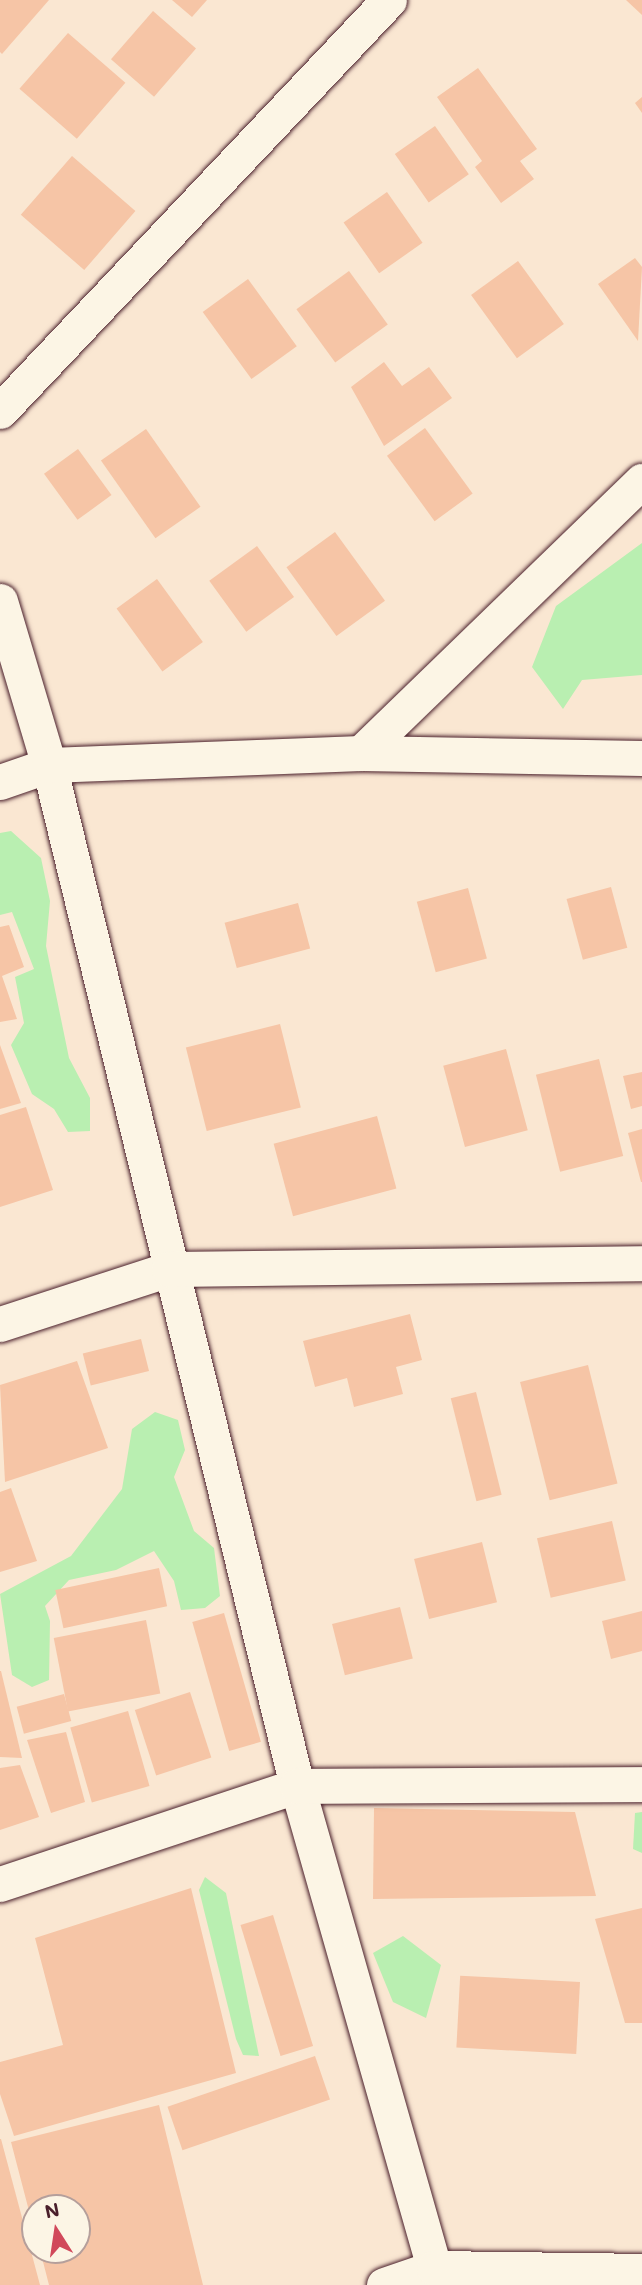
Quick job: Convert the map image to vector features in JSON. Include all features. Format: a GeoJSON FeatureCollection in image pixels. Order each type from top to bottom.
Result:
{"type":"FeatureCollection","features":[{"type":"Feature","properties":{"kind":"street"},"geometry":{"type":"LineString","coordinates":[[0,411],[389,0]]}},
{"type":"Feature","properties":{"kind":"street"},"geometry":{"type":"LineString","coordinates":[[361,753],[642,481]]}},
{"type":"Feature","properties":{"kind":"street"},"geometry":{"type":"LineString","coordinates":[[0,601],[50,765],[169,1269],[297,1786],[436,2277]]}},
{"type":"Feature","properties":{"kind":"street"},"geometry":{"type":"LineString","coordinates":[[0,782],[50,765],[361,753],[642,758]]}},
{"type":"Feature","properties":{"kind":"street"},"geometry":{"type":"LineString","coordinates":[[0,1324],[169,1269],[642,1263]]}},
{"type":"Feature","properties":{"kind":"street"},"geometry":{"type":"LineString","coordinates":[[0,1884],[297,1786],[642,1784]]}},
{"type":"Feature","properties":{"kind":"street"},"geometry":{"type":"LineString","coordinates":[[384,2285],[436,2277],[642,2271]]}},
{"type":"Feature","properties":{"kind":"green space"},"geometry":{"type":"Polygon","coordinates":[[[642,543],[642,675],[582,680],[563,709],[532,667],[556,606],[642,543]]]}},
{"type":"Feature","properties":{"kind":"green space"},"geometry":{"type":"Polygon","coordinates":[[[11,831],[41,858],[50,901],[46,946],[69,1058],[90,1098],[90,1131],[68,1132],[54,1109],[32,1094],[11,1045],[24,1023],[15,977],[34,969],[12,912],[0,915],[0,833],[11,831]]]}},
{"type":"Feature","properties":{"kind":"green space"},"geometry":{"type":"Polygon","coordinates":[[[155,1412],[178,1420],[185,1450],[174,1477],[194,1531],[214,1548],[220,1596],[205,1608],[181,1610],[174,1581],[154,1551],[116,1570],[69,1580],[45,1606],[50,1621],[49,1680],[32,1687],[12,1675],[0,1594],[71,1556],[122,1489],[132,1429],[155,1412]]]}},
{"type":"Feature","properties":{"kind":"green space"},"geometry":{"type":"Polygon","coordinates":[[[642,1812],[642,1853],[633,1849],[635,1813],[642,1812]]]}},
{"type":"Feature","properties":{"kind":"green space"},"geometry":{"type":"Polygon","coordinates":[[[205,1877],[226,1893],[259,2056],[243,2055],[236,2039],[199,1890],[205,1877]]]}},
{"type":"Feature","properties":{"kind":"green space"},"geometry":{"type":"Polygon","coordinates":[[[403,1936],[441,1965],[426,2018],[393,2002],[373,1953],[403,1936]]]}},
{"type":"Feature","properties":{"kind":"building"},"geometry":{"type":"Polygon","coordinates":[[[0,0],[49,0],[2,54],[0,52],[0,0]]]}},
{"type":"Feature","properties":{"kind":"building"},"geometry":{"type":"Polygon","coordinates":[[[172,0],[207,0],[192,17],[172,0]]]}},
{"type":"Feature","properties":{"kind":"building"},"geometry":{"type":"Polygon","coordinates":[[[626,0],[642,0],[642,15],[626,0]]]}},
{"type":"Feature","properties":{"kind":"building"},"geometry":{"type":"Polygon","coordinates":[[[153,11],[196,48],[154,97],[111,59],[153,11]]]}},
{"type":"Feature","properties":{"kind":"building"},"geometry":{"type":"Polygon","coordinates":[[[68,33],[125,83],[77,139],[19,89],[68,33]]]}},
{"type":"Feature","properties":{"kind":"building"},"geometry":{"type":"Polygon","coordinates":[[[478,68],[537,149],[520,161],[534,179],[501,203],[475,167],[482,161],[437,97],[478,68]]]}},
{"type":"Feature","properties":{"kind":"building"},"geometry":{"type":"Polygon","coordinates":[[[642,97],[642,113],[635,103],[642,97]]]}},
{"type":"Feature","properties":{"kind":"building"},"geometry":{"type":"Polygon","coordinates":[[[435,126],[469,174],[429,202],[395,154],[435,126]]]}},
{"type":"Feature","properties":{"kind":"building"},"geometry":{"type":"Polygon","coordinates":[[[72,156],[135,211],[84,270],[21,215],[72,156]]]}},
{"type":"Feature","properties":{"kind":"building"},"geometry":{"type":"Polygon","coordinates":[[[387,192],[423,243],[379,273],[344,222],[387,192]]]}},
{"type":"Feature","properties":{"kind":"building"},"geometry":{"type":"Polygon","coordinates":[[[635,258],[642,267],[638,341],[598,284],[635,258]]]}},
{"type":"Feature","properties":{"kind":"building"},"geometry":{"type":"Polygon","coordinates":[[[518,261],[564,324],[517,358],[471,295],[518,261]]]}},
{"type":"Feature","properties":{"kind":"building"},"geometry":{"type":"Polygon","coordinates":[[[349,271],[388,324],[335,363],[296,309],[349,271]]]}},
{"type":"Feature","properties":{"kind":"building"},"geometry":{"type":"Polygon","coordinates":[[[248,279],[297,346],[251,379],[203,312],[248,279]]]}},
{"type":"Feature","properties":{"kind":"building"},"geometry":{"type":"Polygon","coordinates":[[[384,362],[402,386],[429,367],[452,398],[384,446],[351,387],[384,362]]]}},
{"type":"Feature","properties":{"kind":"building"},"geometry":{"type":"Polygon","coordinates":[[[425,428],[473,494],[435,521],[387,456],[425,428]]]}},
{"type":"Feature","properties":{"kind":"building"},"geometry":{"type":"Polygon","coordinates":[[[146,429],[200,507],[155,538],[101,461],[146,429]]]}},
{"type":"Feature","properties":{"kind":"building"},"geometry":{"type":"Polygon","coordinates":[[[78,449],[112,495],[78,520],[44,474],[78,449]]]}},
{"type":"Feature","properties":{"kind":"building"},"geometry":{"type":"Polygon","coordinates":[[[335,532],[385,601],[336,636],[286,567],[335,532]]]}},
{"type":"Feature","properties":{"kind":"building"},"geometry":{"type":"Polygon","coordinates":[[[257,546],[294,597],[246,632],[209,581],[257,546]]]}},
{"type":"Feature","properties":{"kind":"building"},"geometry":{"type":"Polygon","coordinates":[[[157,579],[203,642],[162,671],[117,608],[157,579]]]}},
{"type":"Feature","properties":{"kind":"building"},"geometry":{"type":"Polygon","coordinates":[[[611,887],[627,948],[583,960],[567,899],[611,887]]]}},
{"type":"Feature","properties":{"kind":"building"},"geometry":{"type":"Polygon","coordinates":[[[468,888],[487,959],[436,972],[417,902],[468,888]]]}},
{"type":"Feature","properties":{"kind":"building"},"geometry":{"type":"Polygon","coordinates":[[[298,903],[310,948],[237,968],[225,923],[298,903]]]}},
{"type":"Feature","properties":{"kind":"building"},"geometry":{"type":"Polygon","coordinates":[[[9,925],[24,967],[2,976],[17,1019],[0,1022],[0,927],[9,925]]]}},
{"type":"Feature","properties":{"kind":"building"},"geometry":{"type":"Polygon","coordinates":[[[280,1024],[301,1107],[207,1131],[186,1047],[280,1024]]]}},
{"type":"Feature","properties":{"kind":"building"},"geometry":{"type":"Polygon","coordinates":[[[0,1045],[21,1103],[0,1109],[0,1045]]]}},
{"type":"Feature","properties":{"kind":"building"},"geometry":{"type":"Polygon","coordinates":[[[506,1049],[528,1130],[465,1147],[443,1066],[506,1049]]]}},
{"type":"Feature","properties":{"kind":"building"},"geometry":{"type":"Polygon","coordinates":[[[599,1059],[623,1156],[560,1172],[536,1075],[599,1059]]]}},
{"type":"Feature","properties":{"kind":"building"},"geometry":{"type":"Polygon","coordinates":[[[642,1072],[642,1106],[631,1109],[623,1076],[642,1072]]]}},
{"type":"Feature","properties":{"kind":"building"},"geometry":{"type":"Polygon","coordinates":[[[26,1107],[53,1190],[0,1207],[0,1115],[26,1107]]]}},
{"type":"Feature","properties":{"kind":"building"},"geometry":{"type":"Polygon","coordinates":[[[377,1116],[396,1188],[293,1216],[274,1144],[377,1116]]]}},
{"type":"Feature","properties":{"kind":"building"},"geometry":{"type":"Polygon","coordinates":[[[642,1129],[642,1182],[641,1182],[628,1133],[642,1129]]]}},
{"type":"Feature","properties":{"kind":"building"},"geometry":{"type":"Polygon","coordinates":[[[410,1314],[422,1360],[396,1367],[403,1394],[354,1407],[347,1378],[315,1387],[303,1341],[410,1314]]]}},
{"type":"Feature","properties":{"kind":"building"},"geometry":{"type":"Polygon","coordinates":[[[141,1339],[149,1371],[91,1386],[83,1354],[141,1339]]]}},
{"type":"Feature","properties":{"kind":"building"},"geometry":{"type":"Polygon","coordinates":[[[77,1361],[108,1448],[5,1482],[0,1385],[77,1361]]]}},
{"type":"Feature","properties":{"kind":"building"},"geometry":{"type":"Polygon","coordinates":[[[588,1365],[618,1483],[550,1500],[520,1382],[588,1365]]]}},
{"type":"Feature","properties":{"kind":"building"},"geometry":{"type":"Polygon","coordinates":[[[476,1392],[502,1495],[476,1501],[451,1398],[476,1392]]]}},
{"type":"Feature","properties":{"kind":"building"},"geometry":{"type":"Polygon","coordinates":[[[11,1488],[37,1561],[0,1572],[0,1492],[11,1488]]]}},
{"type":"Feature","properties":{"kind":"building"},"geometry":{"type":"Polygon","coordinates":[[[612,1521],[626,1580],[551,1598],[537,1538],[612,1521]]]}},
{"type":"Feature","properties":{"kind":"building"},"geometry":{"type":"Polygon","coordinates":[[[482,1542],[497,1602],[429,1619],[414,1559],[482,1542]]]}},
{"type":"Feature","properties":{"kind":"building"},"geometry":{"type":"Polygon","coordinates":[[[159,1568],[167,1606],[63,1628],[55,1590],[159,1568]]]}},
{"type":"Feature","properties":{"kind":"building"},"geometry":{"type":"Polygon","coordinates":[[[400,1607],[413,1658],[345,1675],[332,1624],[400,1607]]]}},
{"type":"Feature","properties":{"kind":"building"},"geometry":{"type":"Polygon","coordinates":[[[642,1611],[642,1651],[611,1659],[602,1621],[642,1611]]]}},
{"type":"Feature","properties":{"kind":"building"},"geometry":{"type":"Polygon","coordinates":[[[224,1613],[261,1742],[229,1751],[192,1622],[224,1613]]]}},
{"type":"Feature","properties":{"kind":"building"},"geometry":{"type":"Polygon","coordinates":[[[146,1620],[160,1694],[68,1712],[54,1638],[146,1620]]]}},
{"type":"Feature","properties":{"kind":"building"},"geometry":{"type":"Polygon","coordinates":[[[1,1671],[22,1758],[0,1757],[1,1671]]]}},
{"type":"Feature","properties":{"kind":"building"},"geometry":{"type":"Polygon","coordinates":[[[190,1692],[211,1758],[156,1776],[135,1710],[190,1692]]]}},
{"type":"Feature","properties":{"kind":"building"},"geometry":{"type":"Polygon","coordinates":[[[64,1694],[71,1721],[24,1734],[17,1707],[64,1694]]]}},
{"type":"Feature","properties":{"kind":"building"},"geometry":{"type":"Polygon","coordinates":[[[128,1711],[149,1786],[92,1803],[70,1728],[128,1711]]]}},
{"type":"Feature","properties":{"kind":"building"},"geometry":{"type":"Polygon","coordinates":[[[66,1732],[85,1802],[51,1813],[27,1740],[66,1732]]]}},
{"type":"Feature","properties":{"kind":"building"},"geometry":{"type":"Polygon","coordinates":[[[20,1765],[39,1817],[0,1830],[0,1768],[20,1765]]]}},
{"type":"Feature","properties":{"kind":"building"},"geometry":{"type":"Polygon","coordinates":[[[374,1808],[575,1812],[596,1896],[373,1899],[374,1808]]]}},
{"type":"Feature","properties":{"kind":"building"},"geometry":{"type":"Polygon","coordinates":[[[191,1888],[236,2073],[14,2136],[0,2094],[0,2062],[63,2045],[35,1938],[191,1888]]]}},
{"type":"Feature","properties":{"kind":"building"},"geometry":{"type":"Polygon","coordinates":[[[642,1908],[642,2023],[625,2023],[595,1919],[642,1908]]]}},
{"type":"Feature","properties":{"kind":"building"},"geometry":{"type":"Polygon","coordinates":[[[273,1915],[313,2046],[281,2056],[240,1925],[273,1915]]]}},
{"type":"Feature","properties":{"kind":"building"},"geometry":{"type":"Polygon","coordinates":[[[460,1976],[580,1982],[576,2054],[456,2048],[460,1976]]]}},
{"type":"Feature","properties":{"kind":"building"},"geometry":{"type":"Polygon","coordinates":[[[315,2056],[330,2099],[182,2150],[167,2107],[315,2056]]]}},
{"type":"Feature","properties":{"kind":"building"},"geometry":{"type":"Polygon","coordinates":[[[159,2105],[203,2285],[49,2285],[44,2264],[91,2264],[91,2194],[25,2194],[11,2142],[159,2105]]]}},
{"type":"Feature","properties":{"kind":"building"},"geometry":{"type":"Polygon","coordinates":[[[1,2139],[21,2214],[21,2264],[34,2264],[40,2285],[0,2285],[1,2139]]]}}]}
